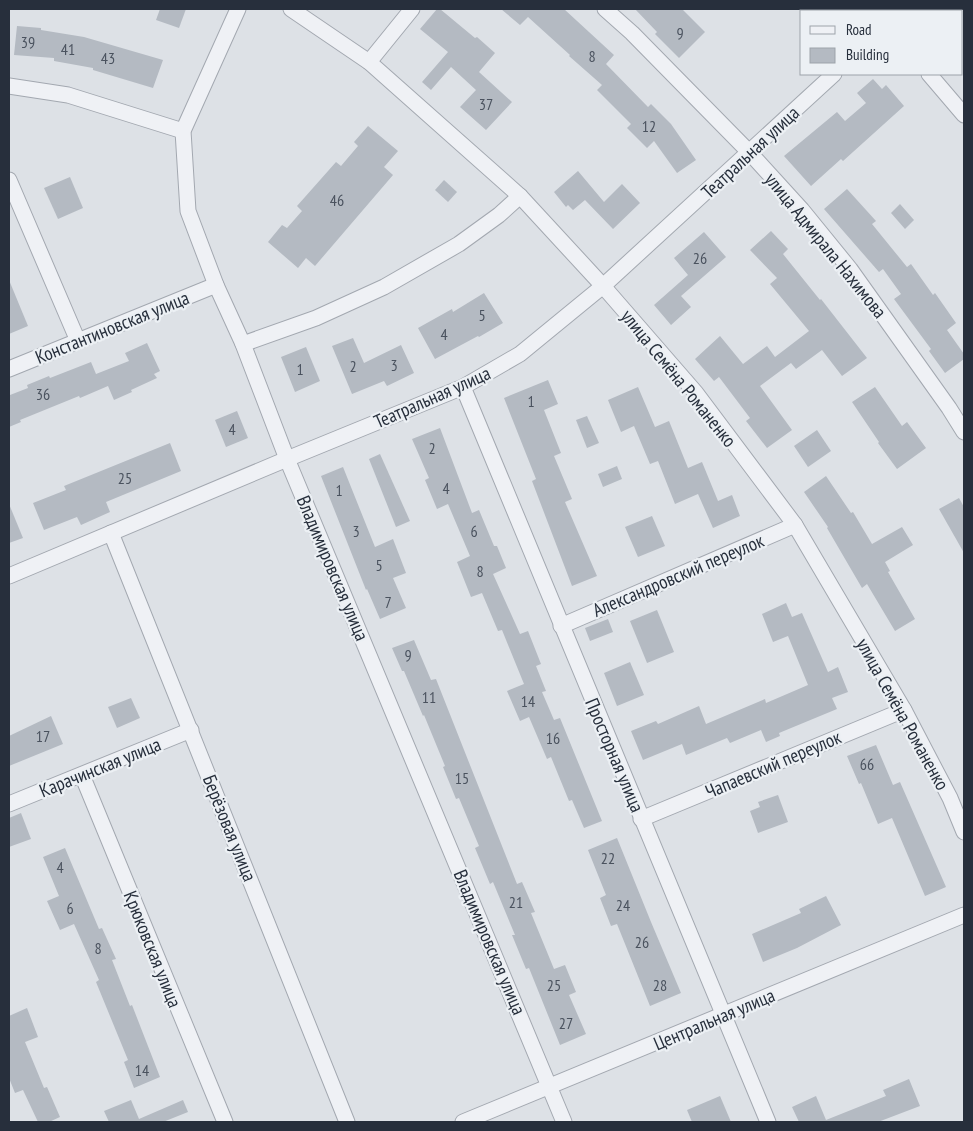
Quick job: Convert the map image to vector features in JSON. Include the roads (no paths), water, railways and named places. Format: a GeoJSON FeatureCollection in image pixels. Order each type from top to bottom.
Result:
{"type":"FeatureCollection","features":[{"type":"Feature","properties":{"kind":"street","name":"Владимировская улица"},"geometry":{"type":"LineString","coordinates":[[238,9],[183,130],[188,211],[288,459],[564,1122]]}},
{"type":"Feature","properties":{"kind":"street","name":"улица Семёна Романенко"},"geometry":{"type":"LineString","coordinates":[[291,9],[369,62],[520,196],[603,286],[696,393],[795,525],[904,710],[950,798],[964,832]]}},
{"type":"Feature","properties":{"kind":"street"},"geometry":{"type":"LineString","coordinates":[[369,62],[412,9]]}},
{"type":"Feature","properties":{"kind":"street","name":"улица Адмирала Нахимова"},"geometry":{"type":"LineString","coordinates":[[605,9],[750,153],[802,210],[850,269],[964,432]]}},
{"type":"Feature","properties":{"kind":"street","name":"Театральная улица"},"geometry":{"type":"LineString","coordinates":[[9,576],[464,387],[520,354],[603,286],[833,75]]}},
{"type":"Feature","properties":{"kind":"street"},"geometry":{"type":"LineString","coordinates":[[930,75],[964,115]]}},
{"type":"Feature","properties":{"kind":"street"},"geometry":{"type":"LineString","coordinates":[[9,86],[68,95],[183,130]]}},
{"type":"Feature","properties":{"kind":"street"},"geometry":{"type":"LineString","coordinates":[[9,180],[78,341]]}},
{"type":"Feature","properties":{"kind":"street"},"geometry":{"type":"LineString","coordinates":[[243,344],[316,318],[384,287],[459,244],[499,215],[520,196]]}},
{"type":"Feature","properties":{"kind":"street","name":"Константиновская улица"},"geometry":{"type":"LineString","coordinates":[[9,369],[216,284]]}},
{"type":"Feature","properties":{"kind":"street","name":"Просторная улица"},"geometry":{"type":"LineString","coordinates":[[464,387],[561,626],[768,1122]]}},
{"type":"Feature","properties":{"kind":"street","name":"Александровский переулок"},"geometry":{"type":"LineString","coordinates":[[561,626],[795,525]]}},
{"type":"Feature","properties":{"kind":"street","name":"Берёзовая улица"},"geometry":{"type":"LineString","coordinates":[[111,534],[347,1122]]}},
{"type":"Feature","properties":{"kind":"street","name":"Чапаевский переулок"},"geometry":{"type":"LineString","coordinates":[[641,819],[904,710]]}},
{"type":"Feature","properties":{"kind":"street","name":"Карачинская улица"},"geometry":{"type":"LineString","coordinates":[[9,804],[191,730]]}},
{"type":"Feature","properties":{"kind":"street","name":"Крюковская улица"},"geometry":{"type":"LineString","coordinates":[[82,775],[225,1122]]}},
{"type":"Feature","properties":{"kind":"street","name":"Центральная улица"},"geometry":{"type":"LineString","coordinates":[[463,1122],[964,914]]}}]}
